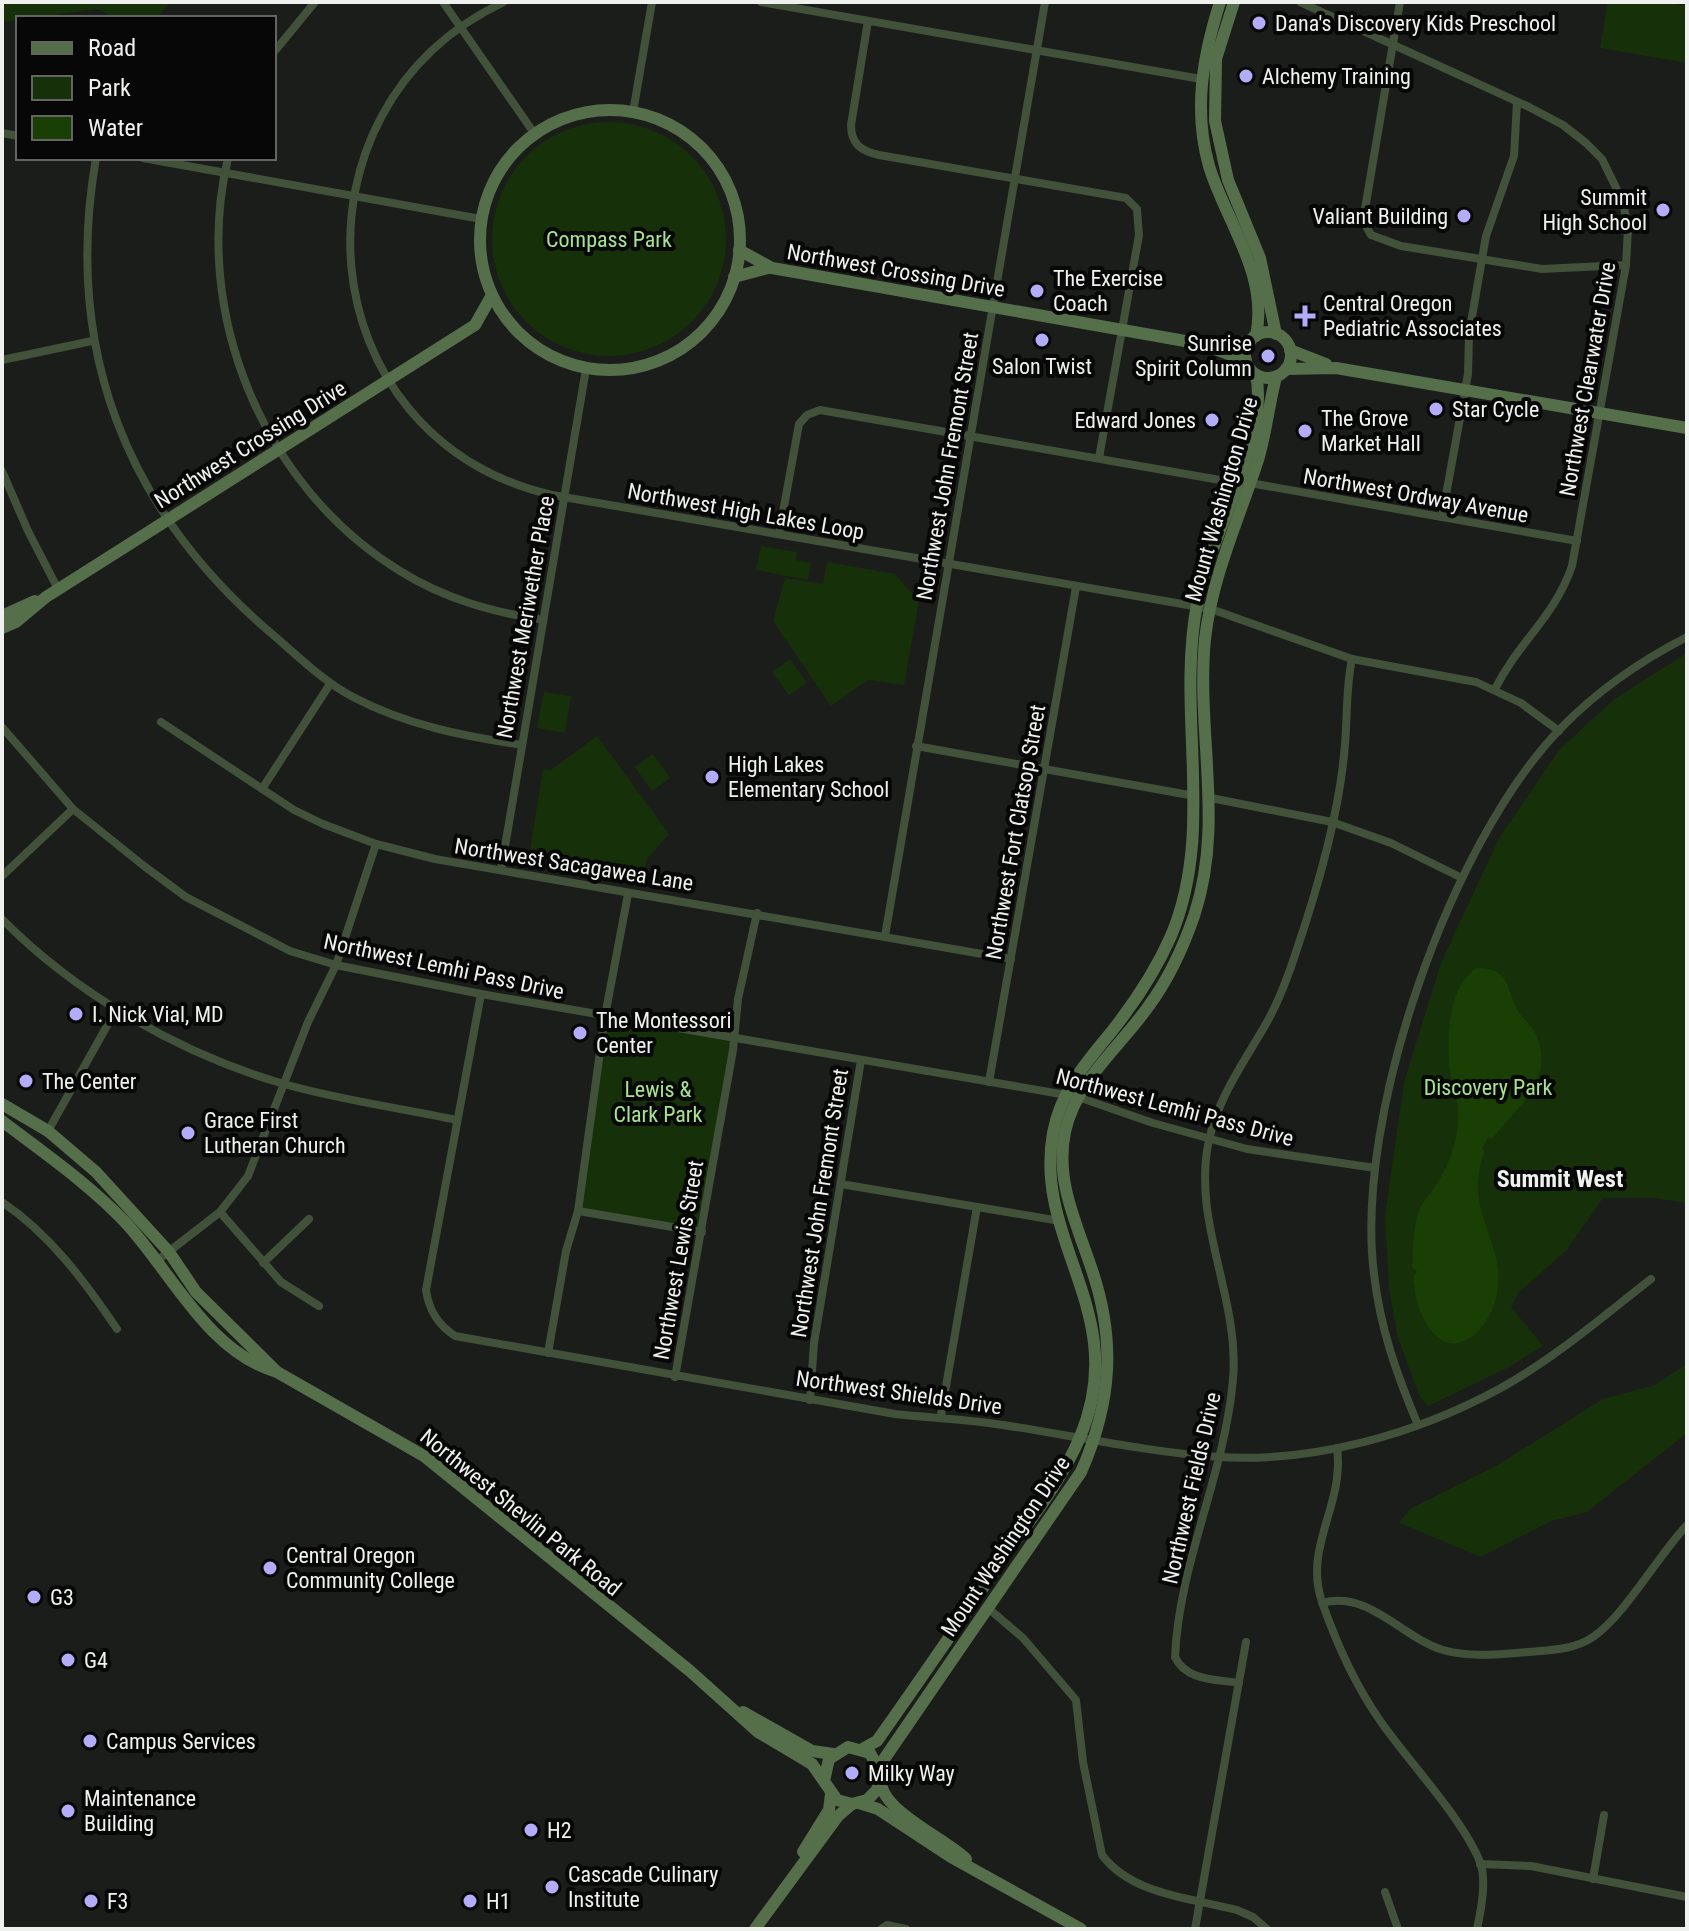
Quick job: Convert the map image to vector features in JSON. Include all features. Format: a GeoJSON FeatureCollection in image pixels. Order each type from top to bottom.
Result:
{"type":"FeatureCollection","features":[{"type":"Feature","properties":{"kind":"main road"},"geometry":{"type":"LineString","coordinates":[[1220,2],[1201,79],[1201,119],[1209,166],[1254,280],[1259,316],[1246,361],[1256,375],[1336,368]]}},
{"type":"Feature","properties":{"kind":"main road"},"geometry":{"type":"LineString","coordinates":[[1234,2],[1216,59],[1215,121],[1228,180],[1260,258],[1276,334],[1290,350],[1336,368],[1687,428]]}},
{"type":"Feature","properties":{"kind":"main road"},"geometry":{"type":"LineString","coordinates":[[633,112],[658,119],[688,135],[713,158],[734,199],[739,250],[734,277],[719,310],[686,346],[660,360],[631,369],[586,369],[545,354],[509,322],[492,295],[479,254],[481,219],[504,166],[534,133],[577,115],[633,112]]}},
{"type":"Feature","properties":{"kind":"main road","name":"Northwest Crossing Drive"},"geometry":{"type":"LineString","coordinates":[[739,250],[772,268],[1202,344],[1246,361]]}},
{"type":"Feature","properties":{"kind":"main road","name":"Northwest Crossing Drive"},"geometry":{"type":"LineString","coordinates":[[734,277],[772,268]]}},
{"type":"Feature","properties":{"kind":"main road","name":"Northwest Crossing Drive"},"geometry":{"type":"LineString","coordinates":[[2,628],[16,622],[58,589],[475,325],[492,295]]}},
{"type":"Feature","properties":{"kind":"main road","name":"Northwest Crossing Drive"},"geometry":{"type":"LineString","coordinates":[[475,325],[509,322]]}},
{"type":"Feature","properties":{"kind":"main road"},"geometry":{"type":"LineString","coordinates":[[1253,339],[1276,334]]}},
{"type":"Feature","properties":{"kind":"main road","name":"Northwest Crossing Drive"},"geometry":{"type":"LineString","coordinates":[[1202,344],[1253,339]]}},
{"type":"Feature","properties":{"kind":"main road"},"geometry":{"type":"LineString","coordinates":[[1281,373],[1290,350]]}},
{"type":"Feature","properties":{"kind":"main road","name":"Mount Washington Drive"},"geometry":{"type":"LineString","coordinates":[[864,1748],[877,1741],[1050,1491],[1080,1438],[1096,1376],[1095,1345],[1082,1283],[1050,1183],[1055,1126],[1071,1096],[1081,1067],[1143,989],[1171,935],[1189,872],[1195,796],[1189,715],[1196,606],[1208,557],[1262,445],[1281,373]]}},
{"type":"Feature","properties":{"kind":"main road","name":"Mount Washington Drive"},"geometry":{"type":"LineString","coordinates":[[880,1765],[1081,1472],[1095,1441],[1110,1365],[1104,1306],[1063,1178],[1065,1133],[1071,1096],[1149,1006],[1182,947],[1202,887],[1211,798],[1203,700],[1211,609],[1243,483],[1257,410],[1256,375]]}},
{"type":"Feature","properties":{"kind":"main road","name":"Northwest Crossing Drive"},"geometry":{"type":"LineString","coordinates":[[2,616],[46,597]]}},
{"type":"Feature","properties":{"kind":"main road","name":"Northwest Shevlin Park Road"},"geometry":{"type":"LineString","coordinates":[[2,1104],[48,1131],[96,1172],[169,1252],[196,1292],[277,1372]]}},
{"type":"Feature","properties":{"kind":"main road","name":"Northwest Shevlin Park Road"},"geometry":{"type":"LineString","coordinates":[[2,1121],[98,1197],[158,1260],[193,1308],[255,1366],[277,1372],[424,1456],[758,1732],[812,1764],[824,1781]]}},
{"type":"Feature","properties":{"kind":"main road","name":"Northwest Shevlin Park Road"},"geometry":{"type":"LineString","coordinates":[[726,1703],[812,1751],[833,1754]]}},
{"type":"Feature","properties":{"kind":"main road"},"geometry":{"type":"LineString","coordinates":[[782,1891],[829,1810],[831,1794],[824,1781],[825,1766],[833,1754],[848,1747],[864,1748],[880,1765],[883,1795],[895,1808],[933,1832],[977,1870]]}},
{"type":"Feature","properties":{"kind":"main road"},"geometry":{"type":"LineString","coordinates":[[755,1929],[838,1816],[872,1796],[881,1783]]}},
{"type":"Feature","properties":{"kind":"main road"},"geometry":{"type":"LineString","coordinates":[[831,1794],[878,1809],[1081,1929]]}},
{"type":"Feature","properties":{"kind":"street"},"geometry":{"type":"LineString","coordinates":[[276,50],[315,2]]}},
{"type":"Feature","properties":{"kind":"street"},"geometry":{"type":"LineString","coordinates":[[443,2],[534,133]]}},
{"type":"Feature","properties":{"kind":"street","name":"Northwest High Lakes Loop"},"geometry":{"type":"LineString","coordinates":[[504,2],[460,25],[420,62],[386,105],[366,145],[353,194],[348,236],[354,297],[361,322],[389,381],[427,426],[463,456],[519,485],[564,497],[1211,609],[1352,659],[1455,676],[1495,689],[1559,731]]}},
{"type":"Feature","properties":{"kind":"street"},"geometry":{"type":"LineString","coordinates":[[633,112],[652,2]]}},
{"type":"Feature","properties":{"kind":"street"},"geometry":{"type":"LineString","coordinates":[[761,2],[1201,79]]}},
{"type":"Feature","properties":{"kind":"street","name":"Northwest John Fremont Street"},"geometry":{"type":"LineString","coordinates":[[885,936],[1045,2]]}},
{"type":"Feature","properties":{"kind":"street","name":"Northwest Clearwater Drive"},"geometry":{"type":"LineString","coordinates":[[1300,2],[1563,125],[1602,159],[1623,202],[1628,228],[1626,265],[1568,577],[1555,608],[1518,647],[1495,689]]}},
{"type":"Feature","properties":{"kind":"street"},"geometry":{"type":"LineString","coordinates":[[1400,2],[1365,209],[1366,226],[1371,235],[1384,241],[1542,269],[1626,265]]}},
{"type":"Feature","properties":{"kind":"street"},"geometry":{"type":"LineString","coordinates":[[868,21],[851,125],[859,148],[872,154],[1126,198],[1137,209],[1139,235],[1099,458]]}},
{"type":"Feature","properties":{"kind":"street"},"geometry":{"type":"LineString","coordinates":[[1442,517],[1465,391],[1469,334],[1482,259],[1491,221],[1514,156],[1517,102]]}},
{"type":"Feature","properties":{"kind":"street"},"geometry":{"type":"LineString","coordinates":[[96,160],[87,253],[92,341],[103,390],[116,422],[168,520],[207,572],[257,622],[330,684],[377,709],[429,728],[522,745]]}},
{"type":"Feature","properties":{"kind":"street"},"geometry":{"type":"LineString","coordinates":[[154,160],[481,219]]}},
{"type":"Feature","properties":{"kind":"street"},"geometry":{"type":"LineString","coordinates":[[228,160],[219,239],[224,305],[239,365],[279,449],[318,502],[359,541],[399,571],[445,595],[490,612],[543,620]]}},
{"type":"Feature","properties":{"kind":"street"},"geometry":{"type":"LineString","coordinates":[[2,360],[92,341]]}},
{"type":"Feature","properties":{"kind":"street","name":"Northwest Meriwether Place"},"geometry":{"type":"LineString","coordinates":[[501,870],[586,369]]}},
{"type":"Feature","properties":{"kind":"street","name":"Northwest Ordway Avenue"},"geometry":{"type":"LineString","coordinates":[[779,534],[796,434],[807,415],[829,410],[1577,541]]}},
{"type":"Feature","properties":{"kind":"street"},"geometry":{"type":"LineString","coordinates":[[2,471],[58,589]]}},
{"type":"Feature","properties":{"kind":"street","name":"Northwest Fort Clatsop Street"},"geometry":{"type":"LineString","coordinates":[[989,1082],[1076,587]]}},
{"type":"Feature","properties":{"kind":"street"},"geometry":{"type":"LineString","coordinates":[[1418,1425],[1393,1365],[1381,1322],[1373,1272],[1371,1228],[1375,1168],[1407,1024],[1442,922],[1462,878],[1507,798],[1559,731],[1630,670],[1687,637]]}},
{"type":"Feature","properties":{"kind":"street","name":"Northwest Fields Drive"},"geometry":{"type":"LineString","coordinates":[[1239,1683],[1192,1675],[1184,1671],[1175,1657],[1188,1579],[1221,1457],[1234,1360],[1224,1280],[1204,1189],[1209,1140],[1226,1090],[1283,990],[1299,944],[1332,822],[1344,755],[1345,699],[1352,659]]}},
{"type":"Feature","properties":{"kind":"street"},"geometry":{"type":"LineString","coordinates":[[262,789],[330,684]]}},
{"type":"Feature","properties":{"kind":"street","name":"Northwest Sacagawea Lane"},"geometry":{"type":"LineString","coordinates":[[161,722],[262,789],[323,824],[376,844],[435,859],[628,894],[757,913],[1011,959]]}},
{"type":"Feature","properties":{"kind":"street","name":"Northwest Lemhi Pass Drive"},"geometry":{"type":"LineString","coordinates":[[2,727],[73,809],[186,897],[290,951],[336,965],[481,994],[1071,1096],[1209,1140],[1277,1155],[1375,1168]]}},
{"type":"Feature","properties":{"kind":"street"},"geometry":{"type":"LineString","coordinates":[[916,746],[1195,796]]}},
{"type":"Feature","properties":{"kind":"street"},"geometry":{"type":"LineString","coordinates":[[1211,798],[1332,822],[1391,843],[1462,878]]}},
{"type":"Feature","properties":{"kind":"street"},"geometry":{"type":"LineString","coordinates":[[2,876],[73,809]]}},
{"type":"Feature","properties":{"kind":"street"},"geometry":{"type":"LineString","coordinates":[[158,1260],[220,1212],[248,1176],[336,965],[376,844]]}},
{"type":"Feature","properties":{"kind":"street"},"geometry":{"type":"LineString","coordinates":[[548,1353],[566,1251],[578,1211],[605,1016],[628,894]]}},
{"type":"Feature","properties":{"kind":"street","name":"Northwest Lewis Street"},"geometry":{"type":"LineString","coordinates":[[675,1377],[702,1232],[738,999],[757,913]]}},
{"type":"Feature","properties":{"kind":"street"},"geometry":{"type":"LineString","coordinates":[[2,919],[70,975],[117,1008],[179,1044],[284,1084],[457,1120]]}},
{"type":"Feature","properties":{"kind":"street","name":"Northwest Shields Drive"},"geometry":{"type":"LineString","coordinates":[[481,994],[426,1290],[430,1311],[442,1328],[455,1336],[895,1414],[941,1415],[1095,1441],[1221,1457],[1277,1457],[1337,1448],[1418,1425],[1502,1387],[1566,1345],[1651,1279]]}},
{"type":"Feature","properties":{"kind":"street"},"geometry":{"type":"LineString","coordinates":[[48,1131],[117,1008]]}},
{"type":"Feature","properties":{"kind":"street","name":"Northwest John Fremont Street"},"geometry":{"type":"LineString","coordinates":[[810,1400],[814,1343],[861,1060]]}},
{"type":"Feature","properties":{"kind":"street"},"geometry":{"type":"LineString","coordinates":[[841,1184],[1060,1221]]}},
{"type":"Feature","properties":{"kind":"street"},"geometry":{"type":"LineString","coordinates":[[2,1202],[40,1233],[78,1272],[117,1329]]}},
{"type":"Feature","properties":{"kind":"street"},"geometry":{"type":"LineString","coordinates":[[941,1415],[977,1207]]}},
{"type":"Feature","properties":{"kind":"street"},"geometry":{"type":"LineString","coordinates":[[578,1211],[702,1232]]}},
{"type":"Feature","properties":{"kind":"street"},"geometry":{"type":"LineString","coordinates":[[220,1212],[263,1263],[292,1291],[319,1306]]}},
{"type":"Feature","properties":{"kind":"street"},"geometry":{"type":"LineString","coordinates":[[263,1263],[309,1219]]}},
{"type":"Feature","properties":{"kind":"street"},"geometry":{"type":"LineString","coordinates":[[1337,1448],[1340,1469],[1337,1492],[1322,1533],[1315,1570],[1322,1603],[1361,1692],[1448,1811],[1480,1864],[1477,1929]]}},
{"type":"Feature","properties":{"kind":"street"},"geometry":{"type":"LineString","coordinates":[[1322,1603],[1337,1599],[1360,1603],[1423,1641],[1461,1654],[1572,1647],[1609,1623],[1687,1525]]}},
{"type":"Feature","properties":{"kind":"street"},"geometry":{"type":"LineString","coordinates":[[988,1608],[1023,1638],[1076,1700],[1083,1762],[1102,1855],[1131,1881],[1237,1910],[1253,1917],[1267,1929]]}},
{"type":"Feature","properties":{"kind":"street"},"geometry":{"type":"LineString","coordinates":[[1195,1929],[1246,1642]]}},
{"type":"Feature","properties":{"kind":"street"},"geometry":{"type":"LineString","coordinates":[[1593,1879],[1604,1815]]}},
{"type":"Feature","properties":{"kind":"street"},"geometry":{"type":"LineString","coordinates":[[1480,1864],[1531,1866],[1687,1897]]}},
{"type":"Feature","properties":{"kind":"street"},"geometry":{"type":"LineString","coordinates":[[1385,1892],[1398,1929]]}},
{"type":"Feature","properties":{"kind":"street"},"geometry":{"type":"LineString","coordinates":[[881,1929],[887,1925],[906,1929]]}},
{"type":"Feature","properties":{"kind":"green space"},"geometry":{"type":"Polygon","coordinates":[[[2,2],[171,2],[158,16],[110,16],[98,9],[46,16],[16,16],[16,20],[2,22],[2,2]]]}},
{"type":"Feature","properties":{"kind":"green space"},"geometry":{"type":"Polygon","coordinates":[[[1608,2],[1665,2],[1687,6],[1687,63],[1600,48],[1608,2]]]}},
{"type":"Feature","properties":{"kind":"green space","name":"Compass Park"},"geometry":{"type":"Polygon","coordinates":[[[609,122],[632,124],[654,131],[692,156],[717,194],[724,216],[724,262],[717,284],[692,322],[654,347],[632,354],[609,356],[586,354],[564,347],[526,322],[501,284],[494,262],[492,239],[494,216],[501,194],[526,156],[564,131],[586,124],[609,122]]]}},
{"type":"Feature","properties":{"kind":"green space"},"geometry":{"type":"Polygon","coordinates":[[[761,546],[797,552],[796,560],[811,563],[808,580],[756,570],[761,546]]]}},
{"type":"Feature","properties":{"kind":"green space"},"geometry":{"type":"Polygon","coordinates":[[[827,562],[895,574],[919,601],[904,685],[868,680],[831,706],[773,621],[785,578],[823,584],[827,562]]]}},
{"type":"Feature","properties":{"kind":"green space","name":"Discovery Park"},"geometry":{"type":"Polygon","coordinates":[[[1687,653],[1687,1203],[1654,1198],[1603,1198],[1566,1251],[1519,1292],[1511,1307],[1543,1346],[1509,1367],[1428,1406],[1420,1397],[1398,1338],[1389,1289],[1385,1216],[1404,1082],[1441,963],[1499,838],[1560,749],[1613,700],[1687,653]]]}},
{"type":"Feature","properties":{"kind":"green space"},"geometry":{"type":"Polygon","coordinates":[[[790,659],[807,683],[789,695],[772,672],[790,659]]]}},
{"type":"Feature","properties":{"kind":"green space"},"geometry":{"type":"Polygon","coordinates":[[[544,692],[571,696],[565,733],[537,728],[544,692]]]}},
{"type":"Feature","properties":{"kind":"green space"},"geometry":{"type":"Polygon","coordinates":[[[597,736],[669,834],[647,859],[643,877],[529,857],[543,769],[551,770],[597,736]]]}},
{"type":"Feature","properties":{"kind":"green space"},"geometry":{"type":"Polygon","coordinates":[[[653,754],[670,778],[652,791],[635,767],[653,754]]]}},
{"type":"Feature","properties":{"kind":"green space","name":"Lewis & Clark Park"},"geometry":{"type":"Polygon","coordinates":[[[605,1016],[734,1039],[702,1232],[578,1211],[605,1016]]]}},
{"type":"Feature","properties":{"kind":"green space"},"geometry":{"type":"Polygon","coordinates":[[[1687,1364],[1687,1433],[1587,1512],[1551,1521],[1481,1557],[1399,1523],[1410,1509],[1501,1463],[1603,1399],[1655,1385],[1687,1364]]]}},
{"type":"Feature","properties":{"kind":"water"},"geometry":{"type":"Polygon","coordinates":[[[1477,968],[1494,971],[1504,979],[1518,1011],[1537,1037],[1541,1068],[1522,1105],[1492,1139],[1488,1137],[1482,1149],[1485,1151],[1478,1191],[1496,1257],[1497,1294],[1494,1306],[1480,1329],[1461,1342],[1451,1343],[1440,1339],[1430,1329],[1420,1311],[1413,1277],[1417,1271],[1412,1267],[1414,1237],[1420,1208],[1444,1171],[1455,1143],[1458,1107],[1450,1071],[1449,1030],[1460,987],[1477,968]]]}},
{"type":"Feature","properties":{"kind":"place","name":"Dana's Discovery Kids Preschool"},"geometry":{"type":"Point","coordinates":[1259,23]}},
{"type":"Feature","properties":{"kind":"place","name":"Alchemy Training"},"geometry":{"type":"Point","coordinates":[1246,76]}},
{"type":"Feature","properties":{"kind":"place","name":"Summit High School"},"geometry":{"type":"Point","coordinates":[1663,210]}},
{"type":"Feature","properties":{"kind":"place","name":"Valiant Building"},"geometry":{"type":"Point","coordinates":[1464,216]}},
{"type":"Feature","properties":{"kind":"place","name":"The Exercise Coach"},"geometry":{"type":"Point","coordinates":[1037,291]}},
{"type":"Feature","properties":{"kind":"place","name":"Central Oregon Pediatric Associates"},"geometry":{"type":"Point","coordinates":[1305,316]}},
{"type":"Feature","properties":{"kind":"place","name":"Salon Twist"},"geometry":{"type":"Point","coordinates":[1042,340]}},
{"type":"Feature","properties":{"kind":"place","name":"Sunrise Spirit Column"},"geometry":{"type":"Point","coordinates":[1268,356]}},
{"type":"Feature","properties":{"kind":"place","name":"Star Cycle"},"geometry":{"type":"Point","coordinates":[1436,409]}},
{"type":"Feature","properties":{"kind":"place","name":"Edward Jones"},"geometry":{"type":"Point","coordinates":[1212,420]}},
{"type":"Feature","properties":{"kind":"place","name":"The Grove Market Hall"},"geometry":{"type":"Point","coordinates":[1305,431]}},
{"type":"Feature","properties":{"kind":"place","name":"High Lakes Elementary School"},"geometry":{"type":"Point","coordinates":[712,777]}},
{"type":"Feature","properties":{"kind":"place","name":"I. Nick Vial, MD"},"geometry":{"type":"Point","coordinates":[76,1014]}},
{"type":"Feature","properties":{"kind":"place","name":"The Montessori Center"},"geometry":{"type":"Point","coordinates":[580,1033]}},
{"type":"Feature","properties":{"kind":"place","name":"The Center"},"geometry":{"type":"Point","coordinates":[26,1081]}},
{"type":"Feature","properties":{"kind":"place","name":"Grace First Lutheran Church"},"geometry":{"type":"Point","coordinates":[188,1133]}},
{"type":"Feature","properties":{"kind":"place","name":"Central Oregon Community College"},"geometry":{"type":"Point","coordinates":[270,1568]}},
{"type":"Feature","properties":{"kind":"place","name":"G3"},"geometry":{"type":"Point","coordinates":[34,1597]}},
{"type":"Feature","properties":{"kind":"place","name":"G4"},"geometry":{"type":"Point","coordinates":[68,1660]}},
{"type":"Feature","properties":{"kind":"place","name":"Campus Services"},"geometry":{"type":"Point","coordinates":[90,1741]}},
{"type":"Feature","properties":{"kind":"place","name":"Milky Way"},"geometry":{"type":"Point","coordinates":[852,1773]}},
{"type":"Feature","properties":{"kind":"place","name":"Maintenance Building"},"geometry":{"type":"Point","coordinates":[68,1811]}},
{"type":"Feature","properties":{"kind":"place","name":"H2"},"geometry":{"type":"Point","coordinates":[531,1830]}},
{"type":"Feature","properties":{"kind":"place","name":"Cascade Culinary Institute"},"geometry":{"type":"Point","coordinates":[552,1887]}},
{"type":"Feature","properties":{"kind":"place","name":"F3"},"geometry":{"type":"Point","coordinates":[91,1901]}},
{"type":"Feature","properties":{"kind":"place","name":"H1"},"geometry":{"type":"Point","coordinates":[470,1901]}},
{"type":"Feature","properties":{"kind":"district","name":"Summit West"},"geometry":{"type":"Point","coordinates":[1560,1179]}}]}
